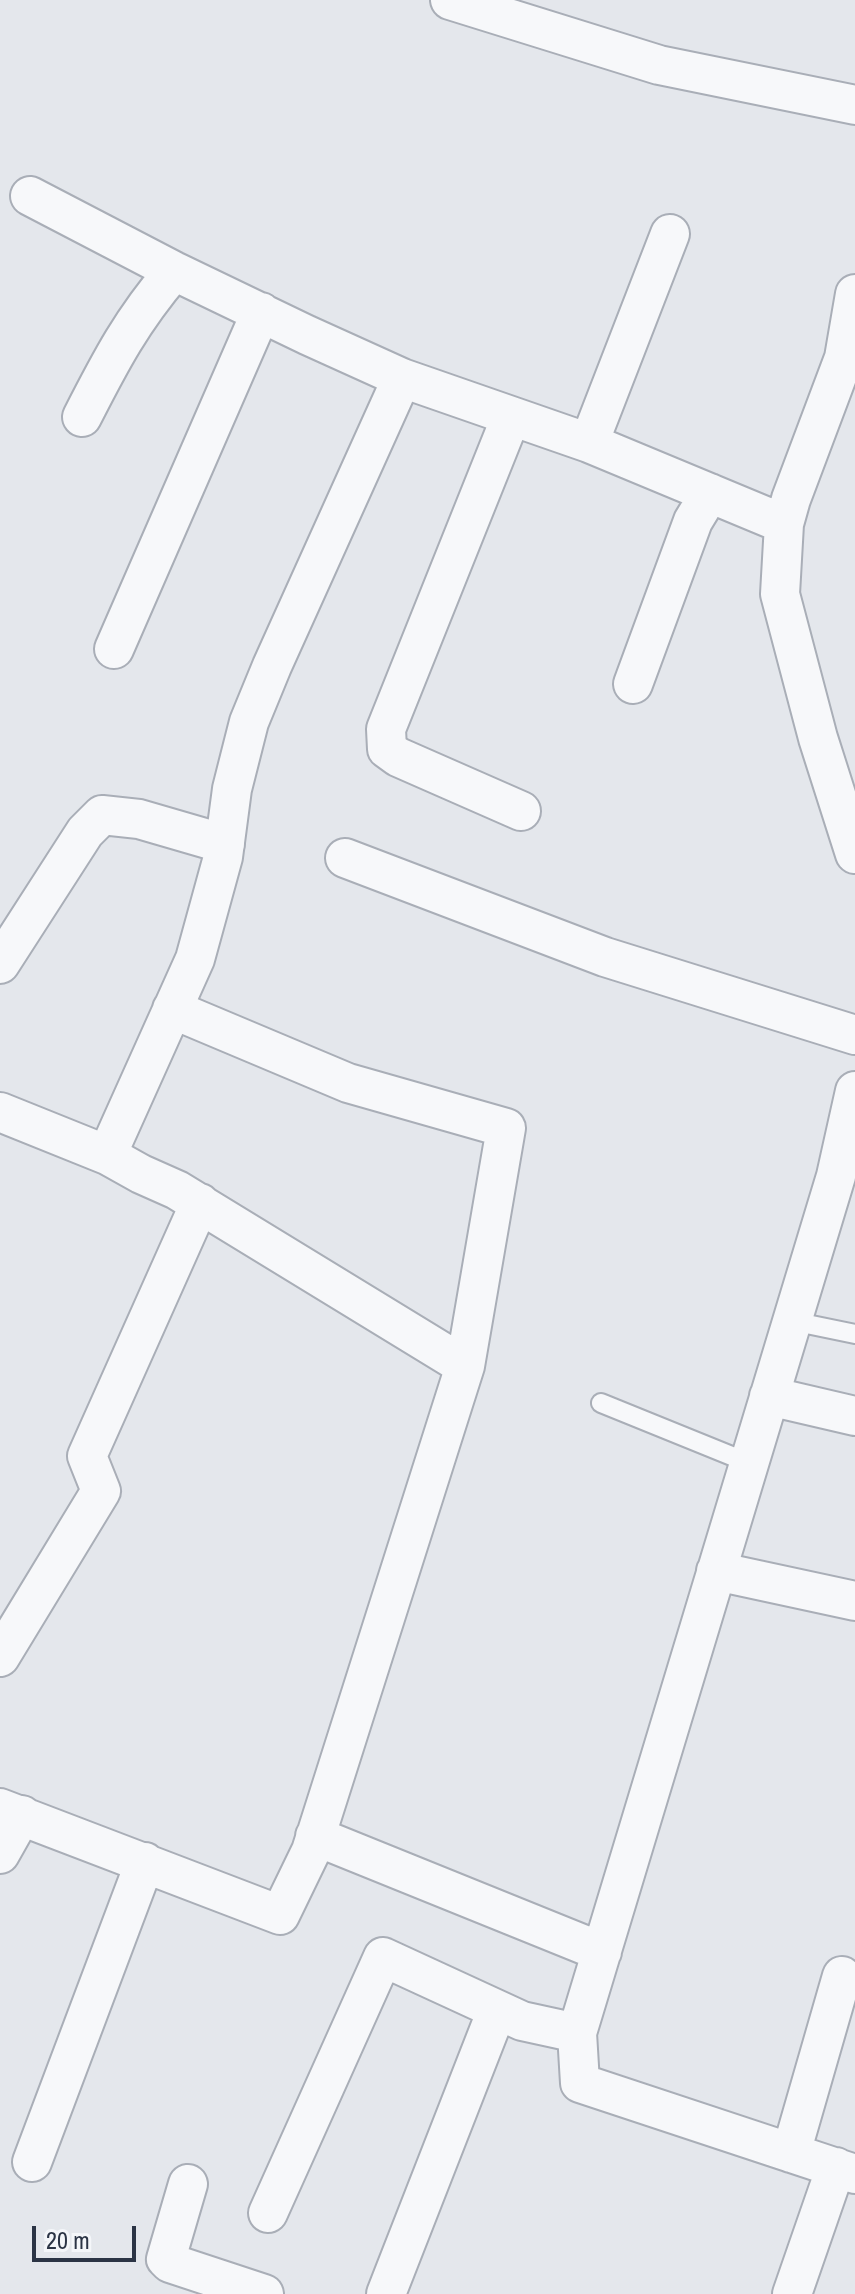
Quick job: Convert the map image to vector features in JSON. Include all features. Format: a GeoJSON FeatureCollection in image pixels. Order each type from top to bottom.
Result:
{"type":"FeatureCollection","features":[{"type":"Feature","properties":{"kind":"street"},"geometry":{"type":"LineString","coordinates":[[450,0],[659,65],[855,105]]}},
{"type":"Feature","properties":{"kind":"street"},"geometry":{"type":"LineString","coordinates":[[30,196],[174,271],[402,378],[589,443],[784,524]]}},
{"type":"Feature","properties":{"kind":"street"},"geometry":{"type":"LineString","coordinates":[[589,443],[670,234]]}},
{"type":"Feature","properties":{"kind":"street"},"geometry":{"type":"LineString","coordinates":[[82,417],[120,342],[145,305],[174,271]]}},
{"type":"Feature","properties":{"kind":"street"},"geometry":{"type":"LineString","coordinates":[[854,850],[818,738],[780,594],[784,524],[844,358],[855,294]]}},
{"type":"Feature","properties":{"kind":"street"},"geometry":{"type":"LineString","coordinates":[[114,649],[261,312]]}},
{"type":"Feature","properties":{"kind":"street"},"geometry":{"type":"LineString","coordinates":[[107,1155],[195,959],[225,844],[232,789],[249,722],[402,378]]}},
{"type":"Feature","properties":{"kind":"street"},"geometry":{"type":"LineString","coordinates":[[511,417],[404,683],[385,738],[387,749],[398,757],[521,811]]}},
{"type":"Feature","properties":{"kind":"street"},"geometry":{"type":"LineString","coordinates":[[633,684],[693,521],[710,493]]}},
{"type":"Feature","properties":{"kind":"street"},"geometry":{"type":"LineString","coordinates":[[0,964],[13,917],[102,815],[139,819],[225,844]]}},
{"type":"Feature","properties":{"kind":"street"},"geometry":{"type":"LineString","coordinates":[[345,858],[605,957],[855,1035]]}},
{"type":"Feature","properties":{"kind":"street"},"geometry":{"type":"LineString","coordinates":[[0,1854],[11,1812],[280,1915],[311,1851],[465,1366],[506,1128],[348,1083],[172,1009]]}},
{"type":"Feature","properties":{"kind":"street"},"geometry":{"type":"LineString","coordinates":[[792,2294],[845,2171],[580,2083],[577,2033],[836,1176],[855,1091]]}},
{"type":"Feature","properties":{"kind":"street"},"geometry":{"type":"LineString","coordinates":[[0,1112],[107,1155],[200,1203],[465,1366]]}},
{"type":"Feature","properties":{"kind":"street"},"geometry":{"type":"LineString","coordinates":[[0,1657],[101,1491],[87,1456],[200,1203]]}},
{"type":"Feature","properties":{"kind":"street"},"geometry":{"type":"LineString","coordinates":[[769,1396],[855,1416]]}},
{"type":"Feature","properties":{"kind":"street"},"geometry":{"type":"LineString","coordinates":[[716,1571],[855,1601]]}},
{"type":"Feature","properties":{"kind":"street"},"geometry":{"type":"LineString","coordinates":[[315,1836],[602,1952]]}},
{"type":"Feature","properties":{"kind":"street"},"geometry":{"type":"LineString","coordinates":[[32,2162],[145,1862]]}},
{"type":"Feature","properties":{"kind":"street"},"geometry":{"type":"LineString","coordinates":[[268,2213],[383,1957],[522,2021],[577,2033]]}},
{"type":"Feature","properties":{"kind":"street"},"geometry":{"type":"LineString","coordinates":[[791,2153],[842,1976]]}},
{"type":"Feature","properties":{"kind":"street"},"geometry":{"type":"LineString","coordinates":[[386,2294],[497,2010]]}},
{"type":"Feature","properties":{"kind":"street"},"geometry":{"type":"LineString","coordinates":[[188,2184],[166,2259],[170,2263],[264,2294]]}},
{"type":"Feature","properties":{"kind":"lane"},"geometry":{"type":"LineString","coordinates":[[792,1321],[855,1334]]}},
{"type":"Feature","properties":{"kind":"lane"},"geometry":{"type":"LineString","coordinates":[[601,1403],[749,1463]]}}]}
